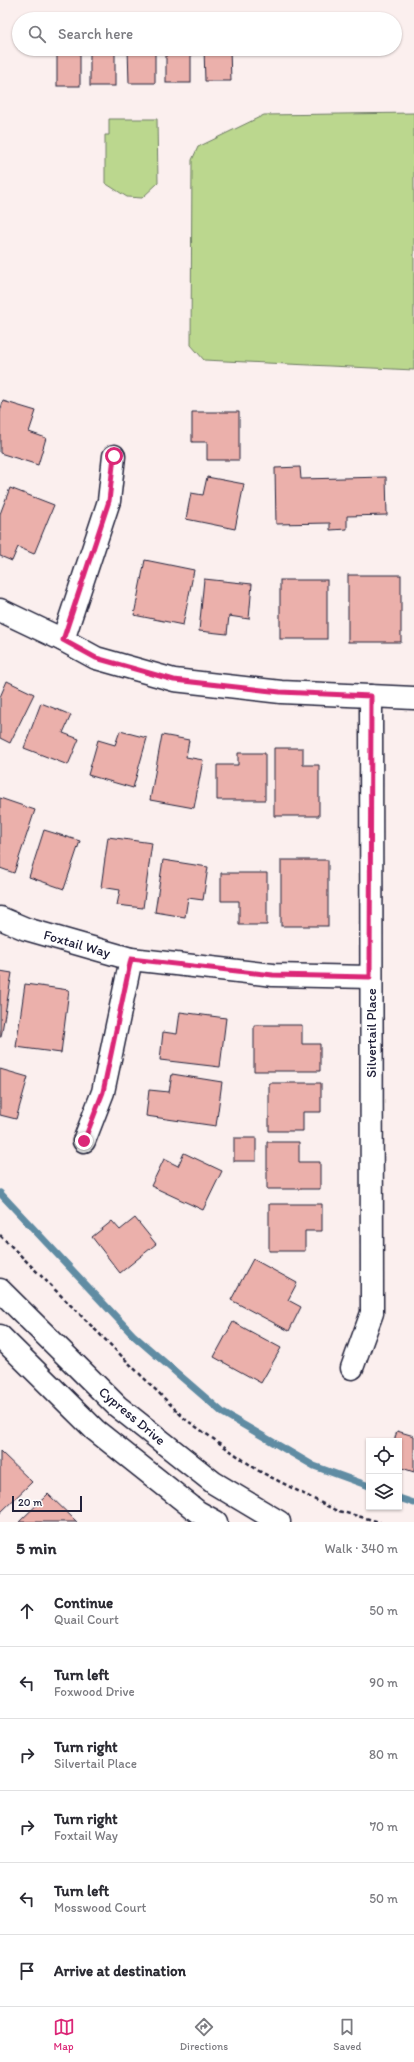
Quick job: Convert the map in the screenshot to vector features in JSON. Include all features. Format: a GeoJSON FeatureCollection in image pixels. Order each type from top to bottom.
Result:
{"type":"FeatureCollection","features":[{"type":"Feature","properties":{"kind":"street"},"geometry":{"type":"LineString","coordinates":[[63,640],[109,501],[114,456]]}},
{"type":"Feature","properties":{"kind":"street"},"geometry":{"type":"LineString","coordinates":[[0,610],[63,640],[96,658],[174,680],[280,692],[414,698]]}},
{"type":"Feature","properties":{"kind":"street","name":"Silvertail Place"},"geometry":{"type":"LineString","coordinates":[[352,1368],[372,1313],[370,977],[371,696]]}},
{"type":"Feature","properties":{"kind":"street","name":"Foxtail Way"},"geometry":{"type":"LineString","coordinates":[[0,918],[26,930],[131,959],[273,975],[370,977]]}},
{"type":"Feature","properties":{"kind":"street"},"geometry":{"type":"LineString","coordinates":[[84,1141],[103,1092],[131,959]]}},
{"type":"Feature","properties":{"kind":"street","name":"Cypress Drive"},"geometry":{"type":"LineString","coordinates":[[0,1290],[117,1406],[214,1483],[279,1522]]}},
{"type":"Feature","properties":{"kind":"street"},"geometry":{"type":"LineString","coordinates":[[0,1336],[95,1430],[198,1512],[216,1522]]}},
{"type":"Feature","properties":{"kind":"path"},"geometry":{"type":"LineString","coordinates":[[0,1235],[185,1419],[259,1471],[335,1510],[380,1522]]}},
{"type":"Feature","properties":{"kind":"green space"},"geometry":{"type":"Polygon","coordinates":[[[414,113],[414,370],[204,360],[191,345],[192,160],[198,147],[264,115],[414,113]]]}},
{"type":"Feature","properties":{"kind":"green space"},"geometry":{"type":"Polygon","coordinates":[[[109,119],[157,119],[158,183],[142,198],[127,197],[105,183],[105,135],[109,135],[109,119]]]}},
{"type":"Feature","properties":{"kind":"building"},"geometry":{"type":"Polygon","coordinates":[[[57,56],[80,56],[80,86],[57,86],[57,56]]]}},
{"type":"Feature","properties":{"kind":"building"},"geometry":{"type":"Polygon","coordinates":[[[90,56],[115,56],[115,86],[90,86],[90,56]]]}},
{"type":"Feature","properties":{"kind":"building"},"geometry":{"type":"Polygon","coordinates":[[[128,56],[155,56],[155,83],[129,83],[128,56]]]}},
{"type":"Feature","properties":{"kind":"building"},"geometry":{"type":"Polygon","coordinates":[[[166,56],[191,56],[191,83],[166,83],[166,56]]]}},
{"type":"Feature","properties":{"kind":"building"},"geometry":{"type":"Polygon","coordinates":[[[204,56],[230,56],[231,81],[205,81],[204,56]]]}},
{"type":"Feature","properties":{"kind":"building"},"geometry":{"type":"Polygon","coordinates":[[[3,401],[36,411],[29,432],[46,438],[38,465],[0,453],[0,412],[3,401]]]}},
{"type":"Feature","properties":{"kind":"building"},"geometry":{"type":"Polygon","coordinates":[[[192,412],[239,412],[239,460],[207,460],[207,442],[192,442],[192,412]]]}},
{"type":"Feature","properties":{"kind":"building"},"geometry":{"type":"Polygon","coordinates":[[[300,467],[301,479],[386,477],[387,515],[347,516],[347,529],[330,530],[330,523],[276,524],[275,468],[300,467]]]}},
{"type":"Feature","properties":{"kind":"building"},"geometry":{"type":"Polygon","coordinates":[[[207,477],[244,484],[235,529],[186,519],[191,493],[203,495],[207,477]]]}},
{"type":"Feature","properties":{"kind":"building"},"geometry":{"type":"Polygon","coordinates":[[[10,488],[54,505],[34,554],[18,547],[12,561],[0,556],[0,514],[10,488]]]}},
{"type":"Feature","properties":{"kind":"building"},"geometry":{"type":"Polygon","coordinates":[[[145,560],[194,570],[183,625],[134,615],[145,560]]]}},
{"type":"Feature","properties":{"kind":"building"},"geometry":{"type":"Polygon","coordinates":[[[348,575],[401,575],[401,642],[348,642],[348,575]]]}},
{"type":"Feature","properties":{"kind":"building"},"geometry":{"type":"Polygon","coordinates":[[[204,579],[252,584],[249,619],[229,616],[227,634],[199,631],[204,579]]]}},
{"type":"Feature","properties":{"kind":"building"},"geometry":{"type":"Polygon","coordinates":[[[280,580],[327,580],[327,639],[280,639],[280,580]]]}},
{"type":"Feature","properties":{"kind":"building"},"geometry":{"type":"Polygon","coordinates":[[[7,681],[34,694],[10,743],[0,738],[0,697],[7,681]]]}},
{"type":"Feature","properties":{"kind":"building"},"geometry":{"type":"Polygon","coordinates":[[[41,703],[71,715],[63,733],[79,739],[68,765],[24,748],[41,703]]]}},
{"type":"Feature","properties":{"kind":"building"},"geometry":{"type":"Polygon","coordinates":[[[120,731],[147,738],[133,788],[88,775],[98,740],[115,745],[120,731]]]}},
{"type":"Feature","properties":{"kind":"building"},"geometry":{"type":"Polygon","coordinates":[[[162,735],[189,740],[186,757],[203,760],[194,808],[150,800],[162,735]]]}},
{"type":"Feature","properties":{"kind":"building"},"geometry":{"type":"Polygon","coordinates":[[[274,748],[303,748],[303,765],[319,765],[319,816],[274,816],[274,748]]]}},
{"type":"Feature","properties":{"kind":"building"},"geometry":{"type":"Polygon","coordinates":[[[238,753],[265,753],[265,800],[217,800],[217,765],[238,765],[238,753]]]}},
{"type":"Feature","properties":{"kind":"building"},"geometry":{"type":"Polygon","coordinates":[[[0,798],[35,810],[14,873],[0,868],[0,798]]]}},
{"type":"Feature","properties":{"kind":"building"},"geometry":{"type":"Polygon","coordinates":[[[44,830],[80,841],[64,889],[29,877],[44,830]]]}},
{"type":"Feature","properties":{"kind":"building"},"geometry":{"type":"Polygon","coordinates":[[[108,837],[152,843],[143,908],[117,905],[120,890],[101,887],[108,837]]]}},
{"type":"Feature","properties":{"kind":"building"},"geometry":{"type":"Polygon","coordinates":[[[163,860],[208,867],[203,900],[188,898],[185,917],[155,912],[163,860]]]}},
{"type":"Feature","properties":{"kind":"building"},"geometry":{"type":"Polygon","coordinates":[[[281,860],[328,860],[328,926],[281,926],[281,860]]]}},
{"type":"Feature","properties":{"kind":"building"},"geometry":{"type":"Polygon","coordinates":[[[221,873],[267,873],[267,925],[239,925],[239,901],[221,901],[221,873]]]}},
{"type":"Feature","properties":{"kind":"building"},"geometry":{"type":"Polygon","coordinates":[[[0,971],[12,973],[1,1037],[0,1037],[0,971]]]}},
{"type":"Feature","properties":{"kind":"building"},"geometry":{"type":"Polygon","coordinates":[[[25,984],[69,990],[61,1053],[16,1047],[25,984]]]}},
{"type":"Feature","properties":{"kind":"building"},"geometry":{"type":"Polygon","coordinates":[[[180,1012],[226,1018],[220,1067],[160,1060],[163,1032],[177,1034],[180,1012]]]}},
{"type":"Feature","properties":{"kind":"building"},"geometry":{"type":"Polygon","coordinates":[[[254,1025],[302,1025],[302,1044],[320,1044],[320,1071],[254,1071],[254,1025]]]}},
{"type":"Feature","properties":{"kind":"building"},"geometry":{"type":"Polygon","coordinates":[[[0,1069],[28,1077],[16,1119],[0,1115],[0,1069]]]}},
{"type":"Feature","properties":{"kind":"building"},"geometry":{"type":"Polygon","coordinates":[[[172,1074],[222,1082],[216,1126],[146,1116],[149,1090],[169,1092],[172,1074]]]}},
{"type":"Feature","properties":{"kind":"building"},"geometry":{"type":"Polygon","coordinates":[[[269,1083],[321,1083],[321,1112],[303,1112],[303,1131],[269,1131],[269,1083]]]}},
{"type":"Feature","properties":{"kind":"building"},"geometry":{"type":"Polygon","coordinates":[[[234,1138],[256,1138],[256,1161],[234,1161],[234,1138]]]}},
{"type":"Feature","properties":{"kind":"building"},"geometry":{"type":"Polygon","coordinates":[[[267,1142],[299,1142],[299,1162],[320,1162],[320,1189],[267,1189],[267,1142]]]}},
{"type":"Feature","properties":{"kind":"building"},"geometry":{"type":"Polygon","coordinates":[[[184,1153],[222,1171],[203,1210],[151,1186],[164,1159],[178,1166],[184,1153]]]}},
{"type":"Feature","properties":{"kind":"building"},"geometry":{"type":"Polygon","coordinates":[[[269,1204],[322,1204],[322,1231],[305,1231],[305,1251],[269,1251],[269,1204]]]}},
{"type":"Feature","properties":{"kind":"building"},"geometry":{"type":"Polygon","coordinates":[[[135,1218],[156,1244],[120,1273],[92,1237],[112,1221],[120,1230],[135,1218]]]}},
{"type":"Feature","properties":{"kind":"building"},"geometry":{"type":"Polygon","coordinates":[[[253,1259],[297,1283],[288,1300],[301,1307],[289,1331],[231,1300],[253,1259]]]}},
{"type":"Feature","properties":{"kind":"building"},"geometry":{"type":"Polygon","coordinates":[[[233,1322],[281,1348],[261,1383],[214,1357],[233,1322]]]}},
{"type":"Feature","properties":{"kind":"building"},"geometry":{"type":"Polygon","coordinates":[[[397,1431],[414,1436],[414,1472],[402,1468],[402,1438],[395,1438],[397,1431]]]}},
{"type":"Feature","properties":{"kind":"building"},"geometry":{"type":"Polygon","coordinates":[[[0,1451],[32,1482],[0,1513],[0,1451]]]}},
{"type":"Feature","properties":{"kind":"building"},"geometry":{"type":"Polygon","coordinates":[[[48,1494],[77,1522],[19,1522],[48,1494]]]}},
{"type":"Feature","properties":{"kind":"waterway"},"geometry":{"type":"LineString","coordinates":[[0,1193],[133,1335],[223,1413],[314,1466],[366,1485]]}},
{"type":"Feature","properties":{"kind":"waterway"},"geometry":{"type":"LineString","coordinates":[[402,1499],[414,1503]]}},
{"type":"Feature","properties":{"kind":"route"},"geometry":{"type":"LineString","coordinates":[[84,1141],[103,1092],[131,959],[273,975],[370,977],[371,696],[280,692],[174,680],[96,658],[63,640],[109,501],[114,456]]}}]}
